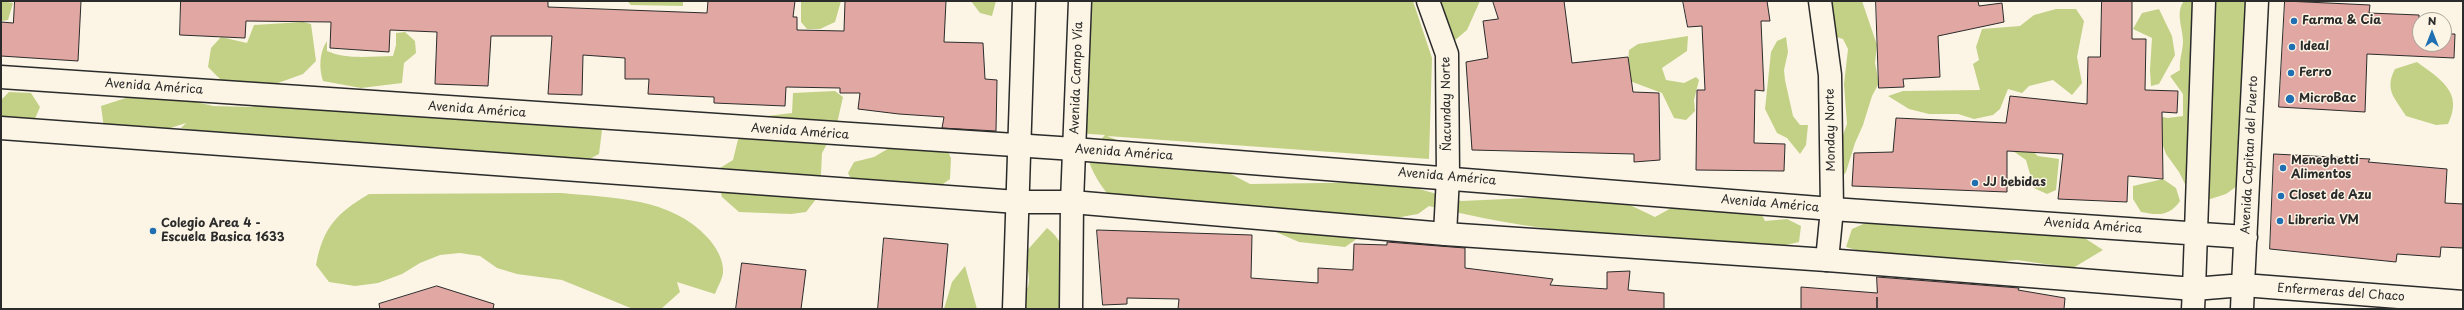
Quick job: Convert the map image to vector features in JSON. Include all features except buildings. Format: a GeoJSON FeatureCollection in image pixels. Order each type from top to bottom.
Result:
{"type":"FeatureCollection","features":[{"type":"Feature","properties":{"kind":"main road"},"geometry":{"type":"LineString","coordinates":[[1014,309],[1018,147],[1024,1]]}},
{"type":"Feature","properties":{"kind":"main road","name":"Avenida Campo Vía"},"geometry":{"type":"LineString","coordinates":[[1071,309],[1072,202],[1080,1]]}},
{"type":"Feature","properties":{"kind":"main road","name":"Ñacunday Norte"},"geometry":{"type":"LineString","coordinates":[[1428,1],[1447,54],[1448,177],[1445,234]]}},
{"type":"Feature","properties":{"kind":"main road","name":"Monday Norte"},"geometry":{"type":"LineString","coordinates":[[1820,1],[1830,75],[1832,209],[1827,260]]}},
{"type":"Feature","properties":{"kind":"main road"},"geometry":{"type":"LineString","coordinates":[[2194,299],[2195,233],[2204,1]]}},
{"type":"Feature","properties":{"kind":"main road","name":"Avenida Capitan del Puerto"},"geometry":{"type":"LineString","coordinates":[[2242,309],[2257,1]]}},
{"type":"Feature","properties":{"kind":"main road","name":"Avenida América"},"geometry":{"type":"LineString","coordinates":[[1,77],[1018,147],[1074,149],[1448,177],[1832,209],[2246,237]]}},
{"type":"Feature","properties":{"kind":"main road"},"geometry":{"type":"LineString","coordinates":[[1,128],[1017,202],[1072,202],[1445,234],[1827,260],[2194,299],[2242,285]]}},
{"type":"Feature","properties":{"kind":"main road","name":"Enfermeras del Chaco"},"geometry":{"type":"LineString","coordinates":[[2242,285],[2463,302]]}},
{"type":"Feature","properties":{"kind":"green space"},"geometry":{"type":"Polygon","coordinates":[[[1,1],[13,3],[8,20],[1,21],[1,1]]]}},
{"type":"Feature","properties":{"kind":"green space"},"geometry":{"type":"Polygon","coordinates":[[[627,1],[683,1],[683,6],[631,5],[627,1]]]}},
{"type":"Feature","properties":{"kind":"green space"},"geometry":{"type":"Polygon","coordinates":[[[801,1],[841,1],[835,22],[820,29],[807,29],[801,22],[801,1]]]}},
{"type":"Feature","properties":{"kind":"green space"},"geometry":{"type":"Polygon","coordinates":[[[971,1],[996,1],[992,16],[980,13],[971,1]]]}},
{"type":"Feature","properties":{"kind":"green space"},"geometry":{"type":"Polygon","coordinates":[[[1080,1],[1413,1],[1432,58],[1429,159],[1107,136],[1187,169],[1229,173],[1250,184],[1395,182],[1461,201],[1552,197],[1600,198],[1632,206],[1655,217],[1682,202],[1756,203],[1765,221],[1787,219],[1801,226],[1799,242],[1781,246],[1743,247],[1648,235],[1590,233],[1505,222],[1429,206],[1418,214],[1384,220],[1345,247],[1299,242],[1276,232],[1226,225],[1187,212],[1130,218],[1104,189],[1090,165],[1087,155],[1105,135],[1075,133],[1080,1]]]}},
{"type":"Feature","properties":{"kind":"green space"},"geometry":{"type":"Polygon","coordinates":[[[1433,1],[1480,1],[1467,30],[1454,41],[1446,40],[1433,1]]]}},
{"type":"Feature","properties":{"kind":"green space"},"geometry":{"type":"Polygon","coordinates":[[[1813,1],[1862,1],[1877,45],[1875,63],[1879,83],[1872,96],[1846,172],[1840,180],[1834,160],[1847,124],[1844,84],[1848,49],[1843,39],[1830,35],[1813,1]]]}},
{"type":"Feature","properties":{"kind":"green space"},"geometry":{"type":"Polygon","coordinates":[[[2184,1],[2256,1],[2261,151],[2255,173],[2226,194],[2204,201],[2188,190],[2179,172],[2166,154],[2152,115],[2168,118],[2183,116],[2183,94],[2170,76],[2180,70],[2183,41],[2180,10],[2184,1]]]}},
{"type":"Feature","properties":{"kind":"green space"},"geometry":{"type":"Polygon","coordinates":[[[2056,9],[2076,9],[2084,21],[2077,57],[2082,83],[2072,95],[2053,80],[2029,86],[2022,93],[2008,89],[2000,109],[1993,115],[1974,119],[1958,114],[1929,114],[1909,109],[1888,96],[1903,91],[1980,90],[1973,64],[1979,60],[1976,47],[1982,29],[2020,26],[2034,15],[2056,9]]]}},
{"type":"Feature","properties":{"kind":"green space"},"geometry":{"type":"Polygon","coordinates":[[[2159,9],[2172,36],[2175,55],[2159,84],[2151,86],[2150,70],[2152,38],[2133,29],[2142,13],[2159,9]]]}},
{"type":"Feature","properties":{"kind":"green space"},"geometry":{"type":"Polygon","coordinates":[[[303,22],[311,24],[316,61],[303,74],[278,83],[250,85],[221,80],[208,67],[211,48],[221,37],[247,43],[254,25],[303,22]]]}},
{"type":"Feature","properties":{"kind":"green space"},"geometry":{"type":"Polygon","coordinates":[[[405,32],[415,41],[416,53],[404,63],[402,83],[361,88],[323,81],[320,61],[322,50],[327,41],[327,51],[343,56],[393,56],[396,45],[396,33],[405,32]]]}},
{"type":"Feature","properties":{"kind":"green space"},"geometry":{"type":"Polygon","coordinates":[[[1688,36],[1687,51],[1662,68],[1666,80],[1684,83],[1696,77],[1699,80],[1694,100],[1695,111],[1686,120],[1674,118],[1662,93],[1627,80],[1629,50],[1638,44],[1688,36]]]}},
{"type":"Feature","properties":{"kind":"green space"},"geometry":{"type":"Polygon","coordinates":[[[1786,37],[1788,52],[1784,70],[1793,116],[1800,125],[1808,125],[1806,145],[1800,154],[1787,138],[1777,133],[1765,109],[1771,52],[1777,41],[1786,37]]]}},
{"type":"Feature","properties":{"kind":"green space"},"geometry":{"type":"Polygon","coordinates":[[[2417,62],[2434,74],[2447,87],[2451,95],[2453,103],[2452,113],[2448,124],[2436,125],[2406,116],[2392,94],[2391,83],[2395,69],[2417,62]]]}},
{"type":"Feature","properties":{"kind":"green space"},"geometry":{"type":"Polygon","coordinates":[[[835,91],[843,97],[836,128],[822,153],[820,194],[806,212],[791,214],[739,212],[722,197],[715,171],[733,160],[743,119],[792,113],[793,93],[835,91]]]}},
{"type":"Feature","properties":{"kind":"green space"},"geometry":{"type":"Polygon","coordinates":[[[9,92],[31,93],[40,107],[34,121],[6,122],[1,115],[1,100],[9,92]]]}},
{"type":"Feature","properties":{"kind":"green space"},"geometry":{"type":"Polygon","coordinates":[[[132,96],[171,96],[213,106],[251,107],[299,97],[553,112],[602,130],[599,154],[570,169],[232,136],[181,128],[186,123],[161,131],[104,128],[101,106],[132,96]]]}},
{"type":"Feature","properties":{"kind":"green space"},"geometry":{"type":"Polygon","coordinates":[[[938,130],[951,158],[950,179],[935,190],[852,181],[848,173],[854,162],[874,157],[918,131],[938,130]]]}},
{"type":"Feature","properties":{"kind":"green space"},"geometry":{"type":"Polygon","coordinates":[[[2031,150],[2038,156],[2059,159],[2056,190],[2047,194],[2034,188],[2026,160],[2013,151],[2031,150]]]}},
{"type":"Feature","properties":{"kind":"green space"},"geometry":{"type":"Polygon","coordinates":[[[2163,179],[2176,188],[2180,201],[2172,210],[2163,214],[2141,212],[2133,199],[2133,186],[2163,179]]]}},
{"type":"Feature","properties":{"kind":"green space"},"geometry":{"type":"Polygon","coordinates":[[[562,193],[601,196],[640,202],[677,214],[693,224],[708,238],[717,250],[721,259],[723,273],[715,294],[677,282],[680,292],[661,309],[633,309],[562,280],[517,274],[497,268],[480,256],[460,253],[440,255],[420,263],[402,274],[378,283],[355,286],[329,282],[316,265],[323,241],[333,222],[348,208],[369,194],[562,193]]]}},
{"type":"Feature","properties":{"kind":"green space"},"geometry":{"type":"Polygon","coordinates":[[[1879,217],[2074,231],[2103,250],[2073,268],[2017,260],[1957,265],[1870,254],[1846,247],[1852,229],[1879,217]]]}},
{"type":"Feature","properties":{"kind":"green space"},"geometry":{"type":"Polygon","coordinates":[[[1047,228],[1061,245],[1064,254],[1067,276],[1066,309],[1007,309],[1022,296],[1028,286],[1029,280],[1024,254],[1047,228]]]}},
{"type":"Feature","properties":{"kind":"green space"},"geometry":{"type":"Polygon","coordinates":[[[965,266],[977,309],[944,309],[952,282],[965,266]]]}},
{"type":"Feature","properties":{"kind":"place","name":"Farma & Cia"},"geometry":{"type":"Point","coordinates":[2294,21]}},
{"type":"Feature","properties":{"kind":"place","name":"Ideal"},"geometry":{"type":"Point","coordinates":[2292,47]}},
{"type":"Feature","properties":{"kind":"place","name":"Ferro"},"geometry":{"type":"Point","coordinates":[2291,73]}},
{"type":"Feature","properties":{"kind":"place","name":"MicroBac"},"geometry":{"type":"Point","coordinates":[2290,99]}},
{"type":"Feature","properties":{"kind":"place","name":"Meneghetti Alimentos"},"geometry":{"type":"Point","coordinates":[2283,168]}},
{"type":"Feature","properties":{"kind":"place","name":"JJ bebidas"},"geometry":{"type":"Point","coordinates":[1975,183]}},
{"type":"Feature","properties":{"kind":"place","name":"Closet de Azu"},"geometry":{"type":"Point","coordinates":[2281,196]}},
{"type":"Feature","properties":{"kind":"place","name":"Libreria VM"},"geometry":{"type":"Point","coordinates":[2280,221]}},
{"type":"Feature","properties":{"kind":"place","name":"Colegio Area 4 - Escuela Basica 1633"},"geometry":{"type":"Point","coordinates":[153,231]}}]}
